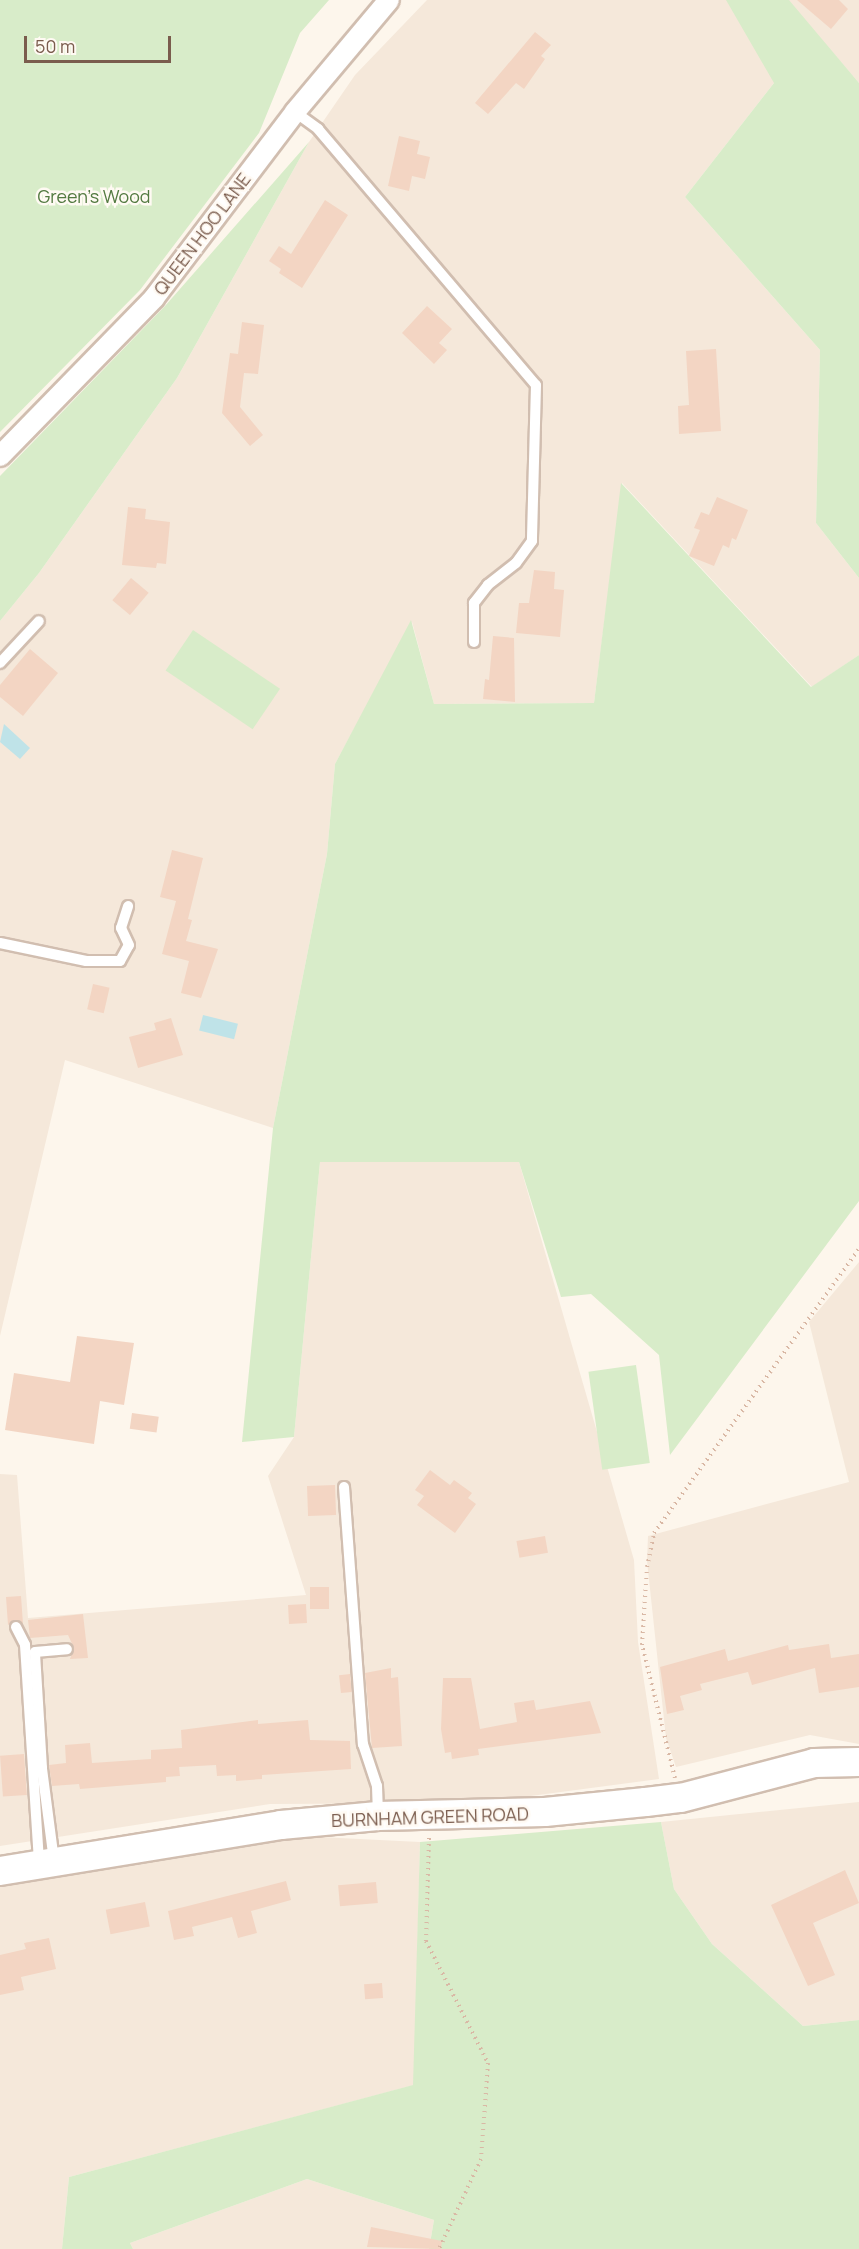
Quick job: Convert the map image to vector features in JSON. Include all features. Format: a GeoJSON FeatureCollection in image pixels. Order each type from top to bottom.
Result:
{"type":"FeatureCollection","features":[{"type":"Feature","properties":{"kind":"street","name":"QUEEN HOO LANE"},"geometry":{"type":"LineString","coordinates":[[0,456],[154,298],[295,112],[389,0]]}},
{"type":"Feature","properties":{"kind":"street","name":"BURNHAM GREEN ROAD"},"geometry":{"type":"LineString","coordinates":[[0,1871],[281,1825],[378,1816],[545,1812],[681,1798],[814,1763],[859,1762]]}},
{"type":"Feature","properties":{"kind":"lane"},"geometry":{"type":"LineString","coordinates":[[295,112],[318,129],[536,385],[532,541],[516,563],[488,585],[474,603],[474,642]]}},
{"type":"Feature","properties":{"kind":"lane"},"geometry":{"type":"LineString","coordinates":[[0,663],[39,621]]}},
{"type":"Feature","properties":{"kind":"lane"},"geometry":{"type":"LineString","coordinates":[[0,943],[86,961],[120,961],[129,945],[121,928],[128,906]]}},
{"type":"Feature","properties":{"kind":"lane"},"geometry":{"type":"LineString","coordinates":[[344,1486],[363,1744],[377,1786],[378,1816]]}},
{"type":"Feature","properties":{"kind":"lane"},"geometry":{"type":"LineString","coordinates":[[16,1628],[25,1645],[46,1862]]}},
{"type":"Feature","properties":{"kind":"lane"},"geometry":{"type":"LineString","coordinates":[[46,1862],[35,1652],[67,1648]]}},
{"type":"Feature","properties":{"kind":"path"},"geometry":{"type":"LineString","coordinates":[[681,1798],[662,1736],[642,1645],[647,1567],[654,1533],[859,1249]]}},
{"type":"Feature","properties":{"kind":"path"},"geometry":{"type":"LineString","coordinates":[[430,1816],[426,1941],[488,2063],[481,2159],[439,2249]]}},
{"type":"Feature","properties":{"kind":"shaded area"},"geometry":{"type":"Polygon","coordinates":[[[427,0],[859,0],[859,83],[802,17],[774,83],[685,197],[820,350],[816,523],[859,578],[859,655],[812,687],[622,483],[594,703],[434,704],[412,622],[335,764],[327,854],[273,1128],[65,1060],[0,1336],[0,621],[39,573],[177,378],[309,142],[355,75],[427,0]]]}},
{"type":"Feature","properties":{"kind":"shaded area"},"geometry":{"type":"Polygon","coordinates":[[[320,1162],[519,1162],[634,1560],[638,1642],[659,1779],[477,1803],[270,1804],[0,1846],[0,1474],[17,1475],[28,1618],[306,1595],[268,1476],[294,1437],[320,1162]]]}},
{"type":"Feature","properties":{"kind":"shaded area"},"geometry":{"type":"Polygon","coordinates":[[[859,1262],[859,1744],[810,1735],[676,1767],[666,1738],[647,1561],[648,1536],[849,1482],[809,1322],[859,1262]]]}},
{"type":"Feature","properties":{"kind":"shaded area"},"geometry":{"type":"Polygon","coordinates":[[[859,1802],[859,2020],[803,2026],[712,1944],[674,1889],[661,1822],[859,1802]]]}},
{"type":"Feature","properties":{"kind":"shaded area"},"geometry":{"type":"Polygon","coordinates":[[[299,1836],[420,1842],[414,2085],[69,2177],[62,2249],[0,2249],[0,1883],[299,1836]]]}},
{"type":"Feature","properties":{"kind":"shaded area"},"geometry":{"type":"Polygon","coordinates":[[[307,2179],[434,2220],[429,2249],[133,2249],[130,2243],[307,2179]]]}},
{"type":"Feature","properties":{"kind":"green space","name":"Green's Wood"},"geometry":{"type":"Polygon","coordinates":[[[0,0],[329,0],[300,33],[259,133],[140,290],[0,432],[0,0]]]}},
{"type":"Feature","properties":{"kind":"green space"},"geometry":{"type":"Polygon","coordinates":[[[726,0],[789,0],[859,83],[859,578],[816,523],[820,350],[685,197],[774,83],[726,0]]]}},
{"type":"Feature","properties":{"kind":"green space"},"geometry":{"type":"Polygon","coordinates":[[[309,142],[177,378],[39,573],[0,621],[0,476],[165,306],[309,142]]]}},
{"type":"Feature","properties":{"kind":"green space"},"geometry":{"type":"Polygon","coordinates":[[[621,483],[811,687],[859,655],[859,1201],[670,1455],[659,1355],[591,1294],[561,1297],[519,1162],[320,1162],[294,1437],[242,1442],[273,1128],[327,854],[335,764],[411,620],[434,704],[594,703],[621,483]]]}},
{"type":"Feature","properties":{"kind":"green space"},"geometry":{"type":"Polygon","coordinates":[[[193,630],[280,689],[253,729],[166,671],[193,630]]]}},
{"type":"Feature","properties":{"kind":"green space"},"geometry":{"type":"Polygon","coordinates":[[[636,1365],[650,1463],[602,1470],[588,1372],[636,1365]]]}},
{"type":"Feature","properties":{"kind":"green space"},"geometry":{"type":"Polygon","coordinates":[[[661,1822],[674,1889],[712,1944],[803,2026],[859,2020],[859,2249],[429,2249],[434,2220],[307,2179],[130,2243],[133,2249],[62,2249],[69,2177],[413,2085],[420,1842],[661,1822]]]}},
{"type":"Feature","properties":{"kind":"water"},"geometry":{"type":"Polygon","coordinates":[[[4,724],[30,748],[20,759],[0,742],[4,724]]]}},
{"type":"Feature","properties":{"kind":"water"},"geometry":{"type":"Polygon","coordinates":[[[203,1015],[238,1024],[234,1039],[199,1031],[203,1015]]]}},
{"type":"Feature","properties":{"kind":"building"},"geometry":{"type":"Polygon","coordinates":[[[797,0],[839,0],[848,9],[831,29],[797,0]]]}},
{"type":"Feature","properties":{"kind":"building"},"geometry":{"type":"Polygon","coordinates":[[[535,32],[551,45],[541,56],[545,59],[524,89],[516,83],[488,114],[475,103],[535,32]]]}},
{"type":"Feature","properties":{"kind":"building"},"geometry":{"type":"Polygon","coordinates":[[[399,136],[420,141],[417,154],[430,157],[425,179],[412,176],[409,191],[388,186],[399,136]]]}},
{"type":"Feature","properties":{"kind":"building"},"geometry":{"type":"Polygon","coordinates":[[[325,200],[348,215],[302,288],[279,273],[281,269],[269,261],[279,246],[291,254],[325,200]]]}},
{"type":"Feature","properties":{"kind":"building"},"geometry":{"type":"Polygon","coordinates":[[[427,306],[452,329],[439,343],[447,350],[434,364],[402,333],[427,306]]]}},
{"type":"Feature","properties":{"kind":"building"},"geometry":{"type":"Polygon","coordinates":[[[242,322],[264,325],[258,374],[244,373],[240,407],[263,435],[250,446],[222,413],[230,353],[238,354],[242,322]]]}},
{"type":"Feature","properties":{"kind":"building"},"geometry":{"type":"Polygon","coordinates":[[[716,349],[721,431],[679,434],[678,406],[689,405],[686,351],[716,349]]]}},
{"type":"Feature","properties":{"kind":"building"},"geometry":{"type":"Polygon","coordinates":[[[717,497],[748,510],[736,540],[732,538],[729,548],[723,545],[714,566],[689,556],[700,530],[694,528],[701,512],[709,515],[717,497]]]}},
{"type":"Feature","properties":{"kind":"building"},"geometry":{"type":"Polygon","coordinates":[[[128,507],[146,509],[145,519],[170,522],[166,564],[157,563],[156,568],[122,565],[128,507]]]}},
{"type":"Feature","properties":{"kind":"building"},"geometry":{"type":"Polygon","coordinates":[[[534,570],[555,572],[554,589],[564,590],[560,637],[516,633],[519,603],[529,603],[534,570]]]}},
{"type":"Feature","properties":{"kind":"building"},"geometry":{"type":"Polygon","coordinates":[[[131,578],[149,593],[130,615],[112,600],[131,578]]]}},
{"type":"Feature","properties":{"kind":"building"},"geometry":{"type":"Polygon","coordinates":[[[493,636],[514,638],[515,702],[483,699],[485,679],[489,680],[493,636]]]}},
{"type":"Feature","properties":{"kind":"building"},"geometry":{"type":"Polygon","coordinates":[[[30,649],[58,673],[23,716],[0,697],[0,685],[30,649]]]}},
{"type":"Feature","properties":{"kind":"building"},"geometry":{"type":"Polygon","coordinates":[[[172,850],[203,858],[188,919],[192,920],[186,941],[218,949],[201,998],[181,993],[189,961],[162,954],[176,901],[160,897],[172,850]]]}},
{"type":"Feature","properties":{"kind":"building"},"geometry":{"type":"Polygon","coordinates":[[[93,984],[110,988],[104,1013],[87,1009],[93,984]]]}},
{"type":"Feature","properties":{"kind":"building"},"geometry":{"type":"Polygon","coordinates":[[[171,1018],[183,1055],[138,1068],[129,1037],[156,1030],[154,1023],[171,1018]]]}},
{"type":"Feature","properties":{"kind":"building"},"geometry":{"type":"Polygon","coordinates":[[[77,1336],[134,1343],[124,1405],[100,1401],[94,1444],[5,1430],[14,1373],[70,1382],[77,1336]]]}},
{"type":"Feature","properties":{"kind":"building"},"geometry":{"type":"Polygon","coordinates":[[[132,1413],[159,1417],[157,1433],[130,1429],[132,1413]]]}},
{"type":"Feature","properties":{"kind":"building"},"geometry":{"type":"Polygon","coordinates":[[[430,1470],[450,1485],[454,1480],[472,1493],[468,1498],[476,1504],[455,1533],[417,1505],[424,1496],[415,1490],[430,1470]]]}},
{"type":"Feature","properties":{"kind":"building"},"geometry":{"type":"Polygon","coordinates":[[[335,1485],[336,1515],[308,1516],[307,1486],[335,1485]]]}},
{"type":"Feature","properties":{"kind":"building"},"geometry":{"type":"Polygon","coordinates":[[[545,1536],[548,1553],[519,1558],[516,1541],[545,1536]]]}},
{"type":"Feature","properties":{"kind":"building"},"geometry":{"type":"Polygon","coordinates":[[[310,1587],[329,1587],[329,1609],[310,1609],[310,1587]]]}},
{"type":"Feature","properties":{"kind":"building"},"geometry":{"type":"Polygon","coordinates":[[[21,1596],[23,1624],[16,1620],[8,1625],[6,1597],[21,1596]]]}},
{"type":"Feature","properties":{"kind":"building"},"geometry":{"type":"Polygon","coordinates":[[[306,1604],[307,1623],[289,1624],[288,1605],[306,1604]]]}},
{"type":"Feature","properties":{"kind":"building"},"geometry":{"type":"Polygon","coordinates":[[[83,1614],[88,1658],[70,1659],[74,1648],[68,1635],[30,1638],[28,1620],[83,1614]]]}},
{"type":"Feature","properties":{"kind":"building"},"geometry":{"type":"Polygon","coordinates":[[[829,1644],[831,1658],[859,1654],[859,1687],[819,1693],[815,1668],[752,1685],[748,1672],[700,1684],[702,1690],[680,1696],[684,1710],[667,1714],[660,1667],[725,1649],[728,1661],[788,1645],[789,1650],[829,1644]]]}},
{"type":"Feature","properties":{"kind":"building"},"geometry":{"type":"Polygon","coordinates":[[[391,1668],[391,1678],[398,1677],[402,1746],[372,1748],[365,1673],[391,1668]]]}},
{"type":"Feature","properties":{"kind":"building"},"geometry":{"type":"Polygon","coordinates":[[[350,1674],[352,1692],[341,1693],[339,1675],[350,1674]]]}},
{"type":"Feature","properties":{"kind":"building"},"geometry":{"type":"Polygon","coordinates":[[[443,1678],[471,1678],[480,1729],[517,1722],[514,1703],[534,1700],[536,1710],[590,1701],[601,1733],[478,1749],[479,1755],[452,1759],[451,1752],[445,1753],[441,1729],[443,1678]]]}},
{"type":"Feature","properties":{"kind":"building"},"geometry":{"type":"Polygon","coordinates":[[[258,1720],[258,1724],[308,1720],[310,1740],[350,1741],[351,1769],[262,1775],[262,1779],[236,1781],[236,1775],[217,1776],[216,1765],[179,1767],[180,1776],[166,1777],[166,1782],[80,1789],[79,1784],[52,1786],[49,1765],[66,1763],[65,1745],[90,1743],[92,1763],[151,1759],[151,1750],[182,1748],[181,1730],[258,1720]]]}},
{"type":"Feature","properties":{"kind":"building"},"geometry":{"type":"Polygon","coordinates":[[[24,1754],[27,1795],[3,1797],[0,1756],[24,1754]]]}},
{"type":"Feature","properties":{"kind":"building"},"geometry":{"type":"Polygon","coordinates":[[[845,1870],[859,1903],[813,1923],[835,1975],[808,1986],[771,1905],[845,1870]]]}},
{"type":"Feature","properties":{"kind":"building"},"geometry":{"type":"Polygon","coordinates":[[[286,1881],[291,1900],[251,1911],[257,1933],[238,1938],[232,1917],[192,1927],[194,1936],[174,1940],[168,1911],[286,1881]]]}},
{"type":"Feature","properties":{"kind":"building"},"geometry":{"type":"Polygon","coordinates":[[[376,1882],[378,1903],[340,1906],[338,1885],[376,1882]]]}},
{"type":"Feature","properties":{"kind":"building"},"geometry":{"type":"Polygon","coordinates":[[[145,1902],[150,1927],[111,1934],[106,1910],[145,1902]]]}},
{"type":"Feature","properties":{"kind":"building"},"geometry":{"type":"Polygon","coordinates":[[[49,1938],[56,1969],[21,1977],[24,1990],[0,1995],[0,1955],[26,1949],[24,1943],[49,1938]]]}},
{"type":"Feature","properties":{"kind":"building"},"geometry":{"type":"Polygon","coordinates":[[[382,1983],[383,1998],[365,1999],[364,1984],[382,1983]]]}},
{"type":"Feature","properties":{"kind":"building"},"geometry":{"type":"Polygon","coordinates":[[[371,2227],[442,2241],[441,2249],[367,2247],[371,2227]]]}}]}
